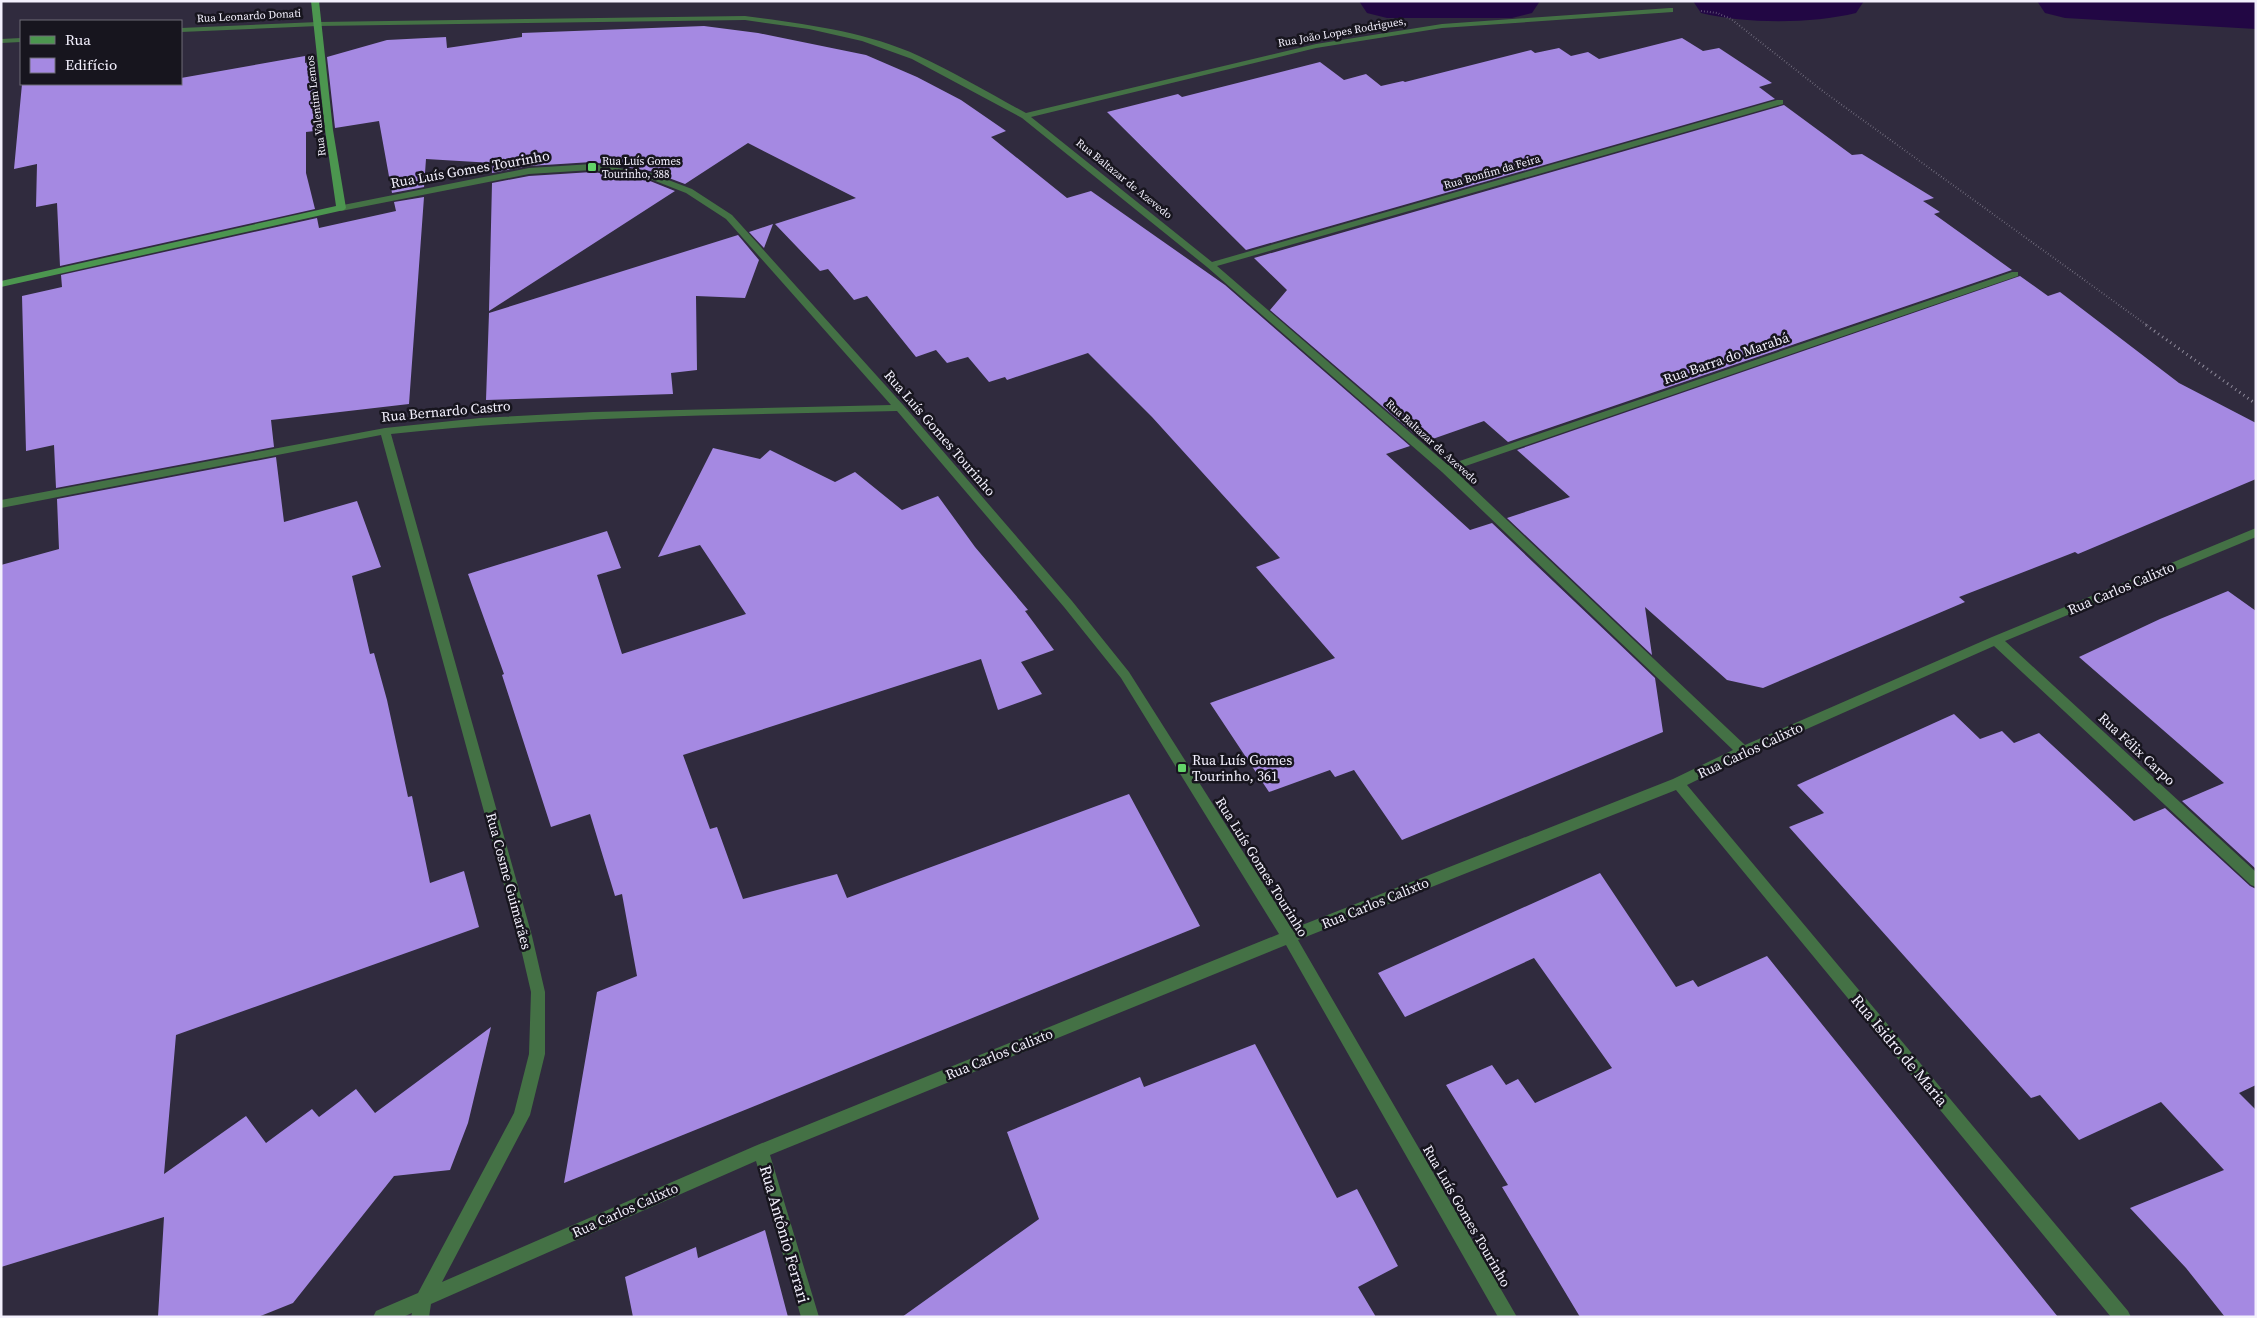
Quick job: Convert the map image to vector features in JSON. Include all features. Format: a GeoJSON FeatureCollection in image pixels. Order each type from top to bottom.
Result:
{"type":"FeatureCollection","features":[{"type":"Feature","properties":{"kind":"street","name":"Rua Valentim Lemos"},"geometry":{"type":"LineString","coordinates":[[315,1],[329,130],[341,208]]}},
{"type":"Feature","properties":{"kind":"street","name":"Rua João Lopes Rodrigues,"},"geometry":{"type":"LineString","coordinates":[[1025,116],[1316,46],[1442,26],[1670,10]]}},
{"type":"Feature","properties":{"kind":"street","name":"Rua Baltazar de Azevedo"},"geometry":{"type":"LineString","coordinates":[[318,21],[746,18],[809,27],[873,42],[915,57],[1025,116],[1210,265],[1446,469],[1743,751]]}},
{"type":"Feature","properties":{"kind":"street","name":"Rua Leonardo Donati"},"geometry":{"type":"LineString","coordinates":[[182,30],[318,21]]}},
{"type":"Feature","properties":{"kind":"street"},"geometry":{"type":"LineString","coordinates":[[1,41],[20,40]]}},
{"type":"Feature","properties":{"kind":"street","name":"Rua Bonfim da Feira"},"geometry":{"type":"LineString","coordinates":[[1210,265],[1780,102]]}},
{"type":"Feature","properties":{"kind":"street","name":"Rua Luís Gomes Tourinho"},"geometry":{"type":"LineString","coordinates":[[1,284],[341,208],[530,171],[592,166],[647,175],[689,191],[729,217],[900,408],[1068,604],[1125,674],[1289,937],[1508,1317]]}},
{"type":"Feature","properties":{"kind":"street","name":"Rua Barra do Marabá"},"geometry":{"type":"LineString","coordinates":[[1446,469],[2015,274]]}},
{"type":"Feature","properties":{"kind":"street","name":"Rua Bernardo Castro"},"geometry":{"type":"LineString","coordinates":[[1,504],[385,431],[480,421],[593,415],[900,408]]}},
{"type":"Feature","properties":{"kind":"street","name":"Rua Cosme Guimarães"},"geometry":{"type":"LineString","coordinates":[[385,431],[525,936],[538,992],[537,1054],[522,1115],[424,1298],[420,1317]]}},
{"type":"Feature","properties":{"kind":"street","name":"Rua Carlos Calixto"},"geometry":{"type":"LineString","coordinates":[[382,1317],[761,1151],[1289,937],[1678,783],[1743,751],[1996,640],[2256,532]]}},
{"type":"Feature","properties":{"kind":"street","name":"Rua Félix Carpo"},"geometry":{"type":"LineString","coordinates":[[1996,640],[2256,881]]}},
{"type":"Feature","properties":{"kind":"street","name":"Rua Isidro de Maria"},"geometry":{"type":"LineString","coordinates":[[1678,783],[2122,1317]]}},
{"type":"Feature","properties":{"kind":"street","name":"Rua Antônio Ferrari"},"geometry":{"type":"LineString","coordinates":[[761,1151],[810,1317]]}},
{"type":"Feature","properties":{"kind":"path"},"geometry":{"type":"LineString","coordinates":[[1670,10],[1702,10],[1717,13],[1730,19],[1824,92],[2256,404]]}},
{"type":"Feature","properties":{"kind":"building"},"geometry":{"type":"Polygon","coordinates":[[[704,26],[758,33],[866,55],[917,77],[961,100],[1006,131],[991,137],[1067,198],[1091,191],[1225,285],[1410,446],[1386,454],[1470,530],[1492,523],[1655,678],[1663,732],[1402,840],[1354,770],[1335,777],[1330,770],[1269,792],[1210,703],[1335,658],[1256,567],[1280,558],[1152,417],[1088,353],[1007,380],[1005,377],[989,382],[968,357],[947,363],[936,350],[916,357],[867,296],[854,300],[828,269],[820,271],[775,224],[856,198],[748,143],[685,184],[650,171],[592,162],[529,166],[492,173],[493,163],[426,159],[424,187],[392,193],[379,121],[335,128],[327,57],[387,40],[446,37],[447,48],[522,37],[522,33],[704,26]]]}},
{"type":"Feature","properties":{"kind":"building"},"geometry":{"type":"Polygon","coordinates":[[[1682,38],[1703,51],[1719,48],[1772,83],[1759,87],[1775,99],[1246,250],[1107,112],[1178,94],[1182,97],[1320,62],[1344,80],[1366,74],[1381,86],[1405,82],[1531,50],[1535,53],[1559,48],[1571,56],[1588,52],[1599,59],[1682,38]]]}},
{"type":"Feature","properties":{"kind":"building"},"geometry":{"type":"Polygon","coordinates":[[[305,56],[305,63],[315,60],[323,130],[306,132],[306,173],[315,209],[60,266],[57,203],[36,207],[37,164],[14,169],[22,85],[182,85],[182,78],[305,56]]]}},
{"type":"Feature","properties":{"kind":"building"},"geometry":{"type":"Polygon","coordinates":[[[1784,105],[1852,155],[1862,154],[1934,198],[1923,201],[1940,212],[1934,214],[2012,270],[1508,442],[1484,421],[1424,442],[1270,310],[1287,290],[1254,258],[1784,105]]]}},
{"type":"Feature","properties":{"kind":"building"},"geometry":{"type":"Polygon","coordinates":[[[592,172],[645,179],[675,191],[489,311],[492,183],[529,176],[592,172]]]}},
{"type":"Feature","properties":{"kind":"building"},"geometry":{"type":"Polygon","coordinates":[[[424,197],[409,404],[271,420],[274,447],[56,488],[54,445],[26,451],[22,296],[62,287],[61,275],[317,218],[319,228],[396,211],[394,202],[424,197]]]}},
{"type":"Feature","properties":{"kind":"building"},"geometry":{"type":"Polygon","coordinates":[[[773,224],[764,248],[749,232],[773,224]]]}},
{"type":"Feature","properties":{"kind":"building"},"geometry":{"type":"Polygon","coordinates":[[[738,235],[759,260],[745,298],[696,296],[697,370],[671,373],[673,394],[486,400],[489,313],[738,235]]]}},
{"type":"Feature","properties":{"kind":"building"},"geometry":{"type":"Polygon","coordinates":[[[2020,276],[2048,296],[2060,292],[2179,383],[2256,423],[2256,479],[2078,554],[2075,552],[1959,597],[1965,602],[1763,688],[1727,680],[1645,607],[1652,655],[1507,518],[1570,497],[1517,450],[2020,276]]]}},
{"type":"Feature","properties":{"kind":"building"},"geometry":{"type":"Polygon","coordinates":[[[713,448],[760,459],[770,450],[835,482],[855,472],[902,510],[938,496],[975,547],[1028,610],[1025,611],[1054,650],[1021,662],[1042,694],[998,710],[981,659],[683,755],[710,829],[717,827],[743,899],[837,874],[847,898],[1129,794],[1200,926],[564,1183],[597,992],[637,976],[622,894],[615,896],[590,814],[551,827],[502,675],[504,674],[468,574],[607,531],[621,568],[597,575],[622,654],[746,614],[700,545],[658,557],[713,448]]]}},
{"type":"Feature","properties":{"kind":"building"},"geometry":{"type":"Polygon","coordinates":[[[276,457],[284,522],[357,501],[381,567],[352,576],[370,654],[374,653],[387,700],[408,797],[412,796],[430,883],[464,871],[479,927],[176,1035],[164,1174],[246,1116],[266,1143],[312,1109],[319,1117],[356,1089],[375,1113],[491,1027],[468,1123],[450,1170],[394,1176],[293,1303],[258,1317],[158,1317],[164,1217],[1,1267],[1,565],[59,549],[57,499],[276,457]]]}},
{"type":"Feature","properties":{"kind":"building"},"geometry":{"type":"Polygon","coordinates":[[[2228,591],[2256,611],[2256,869],[2182,801],[2224,783],[2079,657],[2160,619],[2228,591]]]}},
{"type":"Feature","properties":{"kind":"building"},"geometry":{"type":"Polygon","coordinates":[[[1954,714],[1980,739],[2002,731],[2014,743],[2039,733],[2134,821],[2165,808],[2250,886],[2256,889],[2256,1085],[2239,1093],[2256,1110],[2256,1317],[2225,1317],[2186,1268],[2130,1208],[2224,1170],[2161,1102],[2079,1140],[2040,1095],[2031,1098],[1789,827],[1824,813],[1797,785],[1954,714]]]}},
{"type":"Feature","properties":{"kind":"building"},"geometry":{"type":"Polygon","coordinates":[[[1600,873],[1676,987],[1693,980],[1698,987],[1767,956],[2058,1317],[1580,1317],[1502,1187],[1508,1185],[1446,1085],[1492,1065],[1506,1085],[1518,1079],[1535,1103],[1612,1068],[1534,958],[1405,1017],[1378,973],[1600,873]]]}},
{"type":"Feature","properties":{"kind":"building"},"geometry":{"type":"Polygon","coordinates":[[[1255,1044],[1337,1198],[1357,1189],[1398,1266],[1358,1287],[1376,1317],[902,1317],[1039,1219],[1007,1132],[1140,1077],[1144,1087],[1255,1044]]]}},
{"type":"Feature","properties":{"kind":"building"},"geometry":{"type":"Polygon","coordinates":[[[765,1230],[788,1317],[633,1317],[625,1277],[696,1247],[698,1258],[765,1230]]]}},
{"type":"Feature","properties":{"kind":"waterway"},"geometry":{"type":"LineString","coordinates":[[1387,1],[1512,1]]}},
{"type":"Feature","properties":{"kind":"waterway"},"geometry":{"type":"LineString","coordinates":[[1721,1],[1746,4],[1836,1]]}},
{"type":"Feature","properties":{"kind":"waterway"},"geometry":{"type":"LineString","coordinates":[[2065,1],[2256,12]]}},
{"type":"Feature","properties":{"kind":"place","name":"Rua Luís Gomes Tourinho, 388"},"geometry":{"type":"Point","coordinates":[592,167]}},
{"type":"Feature","properties":{"kind":"place","name":"Rua Luís Gomes Tourinho, 361"},"geometry":{"type":"Point","coordinates":[1182,768]}}]}
